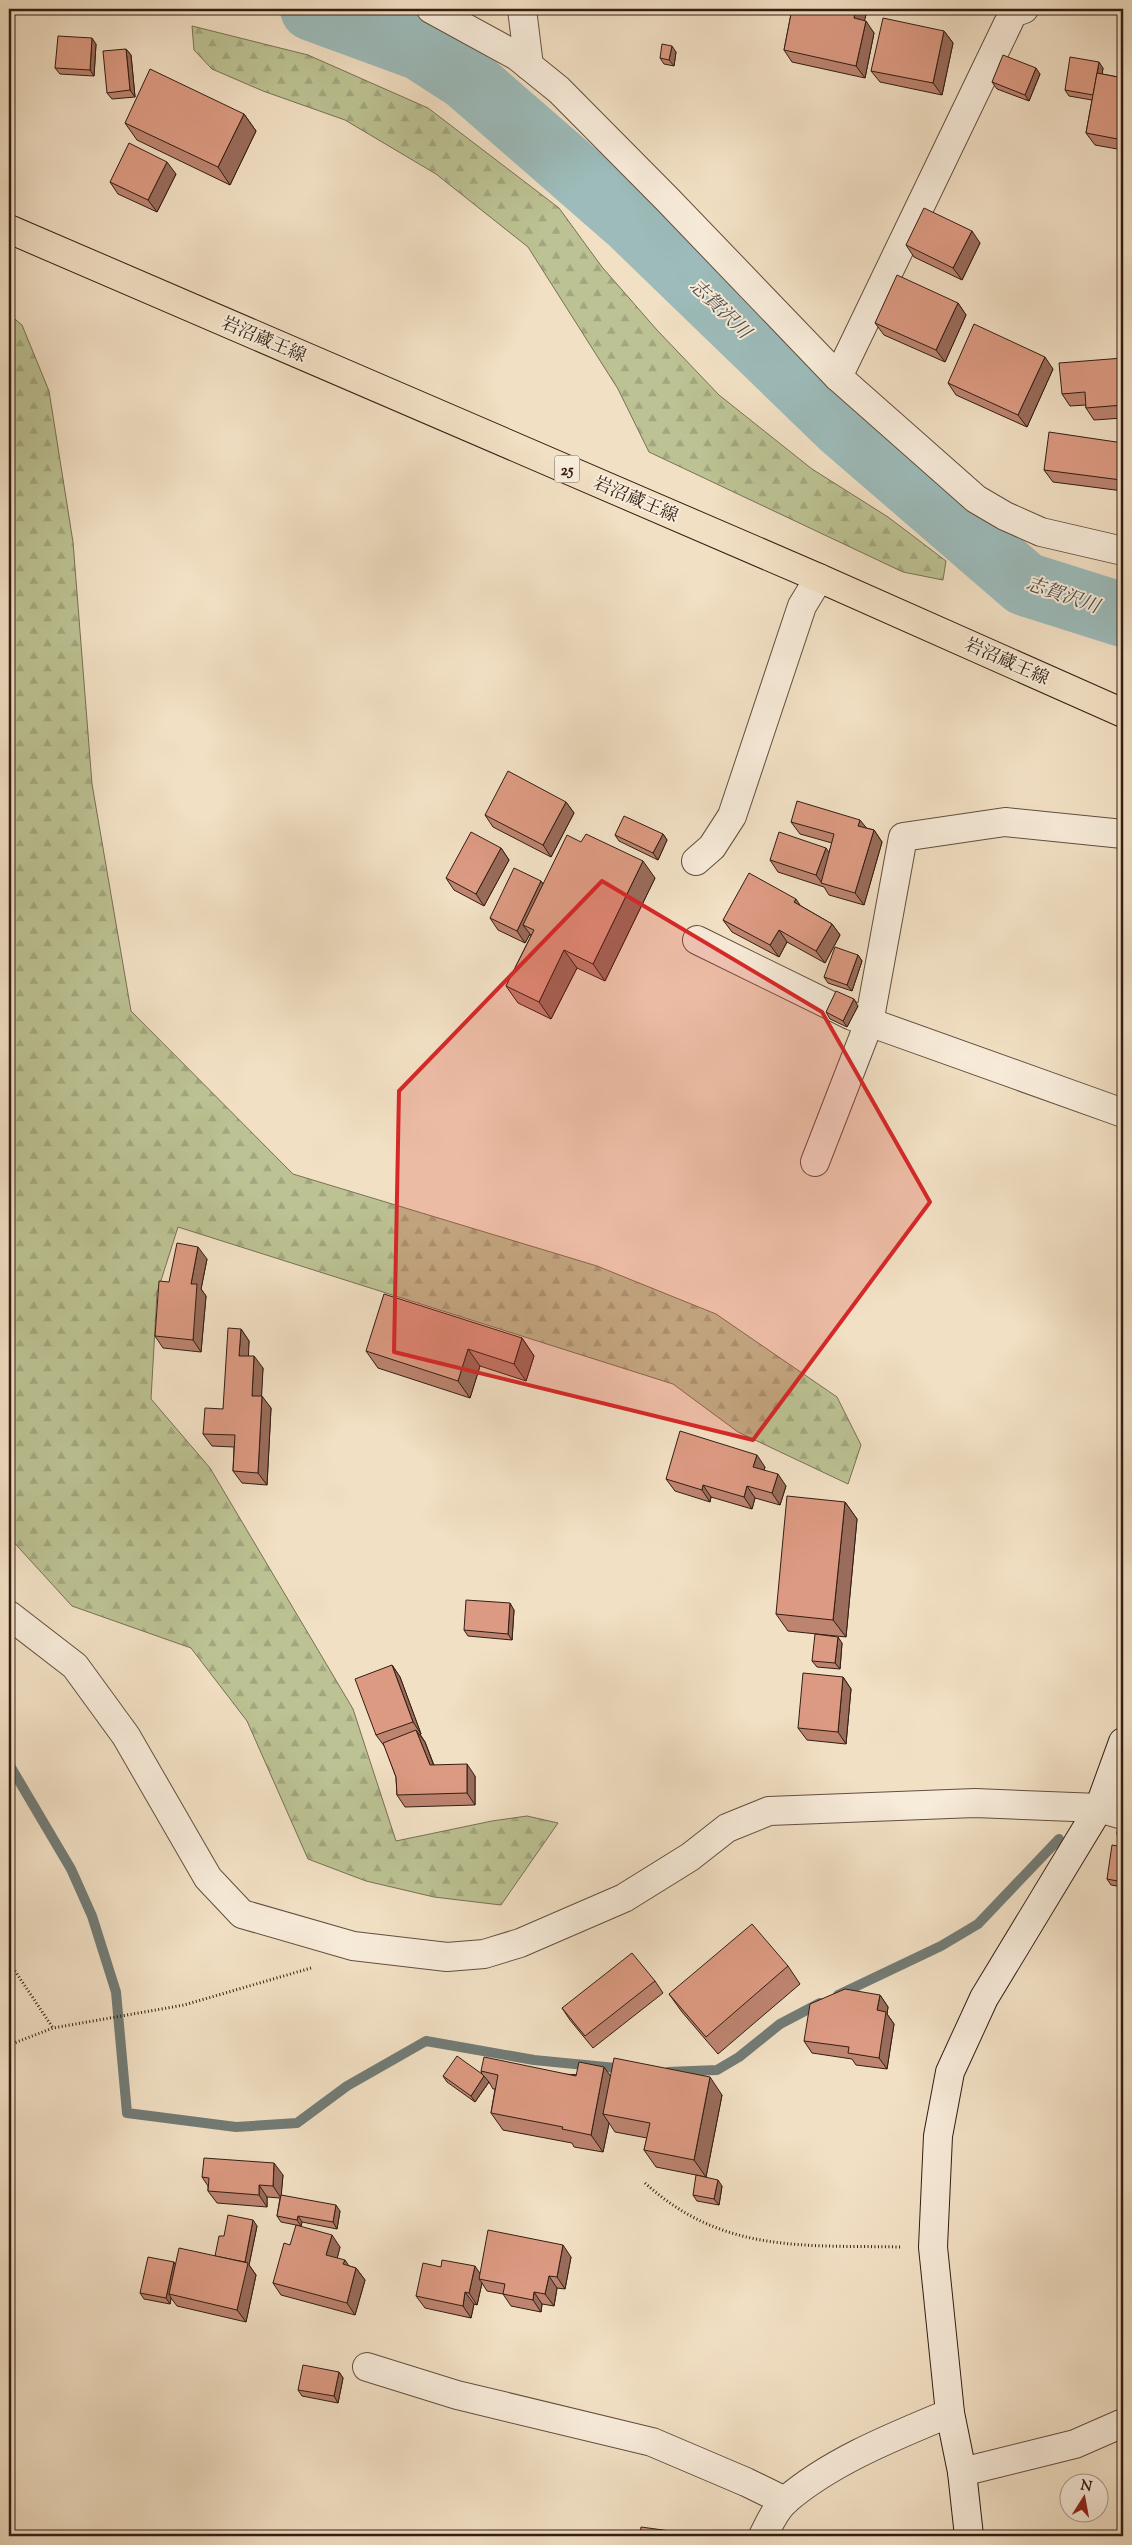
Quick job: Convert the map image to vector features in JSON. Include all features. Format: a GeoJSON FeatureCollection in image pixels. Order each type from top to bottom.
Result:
{"type":"FeatureCollection","features":[{"type":"Feature","properties":{"kind":"main road","name":"岩沼蔵王線"},"geometry":{"type":"LineString","coordinates":[[9,229],[819,578],[1123,713]]}},
{"type":"Feature","properties":{"kind":"street"},"geometry":{"type":"LineString","coordinates":[[431,9],[494,43],[529,66],[558,90],[668,200],[838,377],[976,499],[1005,516],[1041,532],[1123,551]]}},
{"type":"Feature","properties":{"kind":"street"},"geometry":{"type":"LineString","coordinates":[[522,9],[529,66]]}},
{"type":"Feature","properties":{"kind":"street"},"geometry":{"type":"LineString","coordinates":[[838,377],[1013,12],[1024,9]]}},
{"type":"Feature","properties":{"kind":"street"},"geometry":{"type":"LineString","coordinates":[[696,861],[712,847],[732,816],[802,606],[819,578]]}},
{"type":"Feature","properties":{"kind":"street"},"geometry":{"type":"LineString","coordinates":[[815,1162],[869,1023],[903,838],[1005,822],[1123,834]]}},
{"type":"Feature","properties":{"kind":"street"},"geometry":{"type":"LineString","coordinates":[[697,940],[869,1023],[1123,1113]]}},
{"type":"Feature","properties":{"kind":"street"},"geometry":{"type":"LineString","coordinates":[[9,1615],[75,1666],[126,1736],[208,1878],[242,1914],[353,1946],[447,1957],[484,1954],[520,1943],[624,1898],[690,1857],[728,1828],[769,1811],[975,1803],[1111,1811]]}},
{"type":"Feature","properties":{"kind":"street"},"geometry":{"type":"LineString","coordinates":[[969,2536],[962,2472],[950,2413],[933,2247],[938,2136],[950,2072],[984,1998],[1111,1811],[1123,1742]]}},
{"type":"Feature","properties":{"kind":"street"},"geometry":{"type":"LineString","coordinates":[[367,2367],[457,2396],[652,2442],[746,2482],[785,2501]]}},
{"type":"Feature","properties":{"kind":"street"},"geometry":{"type":"LineString","coordinates":[[763,2536],[769,2523],[785,2501],[846,2461],[897,2435],[950,2413]]}},
{"type":"Feature","properties":{"kind":"street"},"geometry":{"type":"LineString","coordinates":[[962,2472],[1075,2444],[1123,2423]]}},
{"type":"Feature","properties":{"kind":"path"},"geometry":{"type":"LineString","coordinates":[[9,2045],[52,2028],[184,2005],[326,1963],[353,1946]]}},
{"type":"Feature","properties":{"kind":"path"},"geometry":{"type":"LineString","coordinates":[[9,1962],[52,2028]]}},
{"type":"Feature","properties":{"kind":"path"},"geometry":{"type":"LineString","coordinates":[[646,2183],[667,2203],[688,2215],[713,2228],[740,2236],[777,2244],[933,2247]]}},
{"type":"Feature","properties":{"kind":"highlighted area"},"geometry":{"type":"Polygon","coordinates":[[[602,881],[822,1012],[930,1202],[753,1440],[394,1352],[399,1091],[602,881]]]}},
{"type":"Feature","properties":{"kind":"green space"},"geometry":{"type":"Polygon","coordinates":[[[192,26],[308,55],[428,108],[559,208],[602,267],[657,330],[719,395],[812,469],[888,517],[946,561],[943,580],[903,572],[649,452],[618,389],[528,247],[436,174],[345,120],[263,91],[212,69],[194,50],[192,26]]]}},
{"type":"Feature","properties":{"kind":"green space"},"geometry":{"type":"Polygon","coordinates":[[[9,314],[22,325],[49,391],[73,542],[92,784],[131,1011],[293,1174],[597,1266],[716,1314],[837,1397],[861,1445],[848,1484],[738,1432],[673,1384],[178,1227],[157,1293],[151,1399],[210,1468],[353,1709],[396,1841],[492,1821],[527,1816],[558,1823],[501,1905],[434,1897],[366,1881],[308,1859],[247,1721],[191,1648],[72,1606],[9,1537],[9,314]]]}},
{"type":"Feature","properties":{"kind":"building"},"geometry":{"type":"Polygon","coordinates":[[[792,9],[856,9],[854,18],[866,21],[856,66],[784,50],[792,9]]]}},
{"type":"Feature","properties":{"kind":"building"},"geometry":{"type":"Polygon","coordinates":[[[883,18],[944,31],[933,83],[871,71],[883,18]]]}},
{"type":"Feature","properties":{"kind":"building"},"geometry":{"type":"Polygon","coordinates":[[[58,36],[92,38],[90,70],[55,68],[58,36]]]}},
{"type":"Feature","properties":{"kind":"building"},"geometry":{"type":"Polygon","coordinates":[[[662,44],[672,46],[669,60],[660,58],[662,44]]]}},
{"type":"Feature","properties":{"kind":"building"},"geometry":{"type":"Polygon","coordinates":[[[126,49],[130,90],[107,93],[103,51],[126,49]]]}},
{"type":"Feature","properties":{"kind":"building"},"geometry":{"type":"Polygon","coordinates":[[[1003,55],[1036,68],[1025,95],[992,82],[1003,55]]]}},
{"type":"Feature","properties":{"kind":"building"},"geometry":{"type":"Polygon","coordinates":[[[1070,57],[1099,62],[1093,95],[1065,90],[1070,57]]]}},
{"type":"Feature","properties":{"kind":"building"},"geometry":{"type":"Polygon","coordinates":[[[150,69],[244,114],[218,167],[125,123],[150,69]]]}},
{"type":"Feature","properties":{"kind":"building"},"geometry":{"type":"Polygon","coordinates":[[[1097,73],[1123,78],[1123,140],[1086,133],[1097,73]]]}},
{"type":"Feature","properties":{"kind":"building"},"geometry":{"type":"Polygon","coordinates":[[[129,143],[167,162],[148,200],[110,182],[129,143]]]}},
{"type":"Feature","properties":{"kind":"building"},"geometry":{"type":"Polygon","coordinates":[[[924,208],[972,231],[953,268],[906,245],[924,208]]]}},
{"type":"Feature","properties":{"kind":"building"},"geometry":{"type":"Polygon","coordinates":[[[897,275],[958,303],[936,350],[875,323],[897,275]]]}},
{"type":"Feature","properties":{"kind":"building"},"geometry":{"type":"Polygon","coordinates":[[[974,324],[1045,357],[1018,415],[948,383],[974,324]]]}},
{"type":"Feature","properties":{"kind":"building"},"geometry":{"type":"Polygon","coordinates":[[[1123,358],[1123,405],[1086,408],[1085,392],[1062,394],[1059,363],[1123,358]]]}},
{"type":"Feature","properties":{"kind":"building"},"geometry":{"type":"Polygon","coordinates":[[[1049,432],[1123,443],[1121,480],[1044,470],[1049,432]]]}},
{"type":"Feature","properties":{"kind":"building"},"geometry":{"type":"Polygon","coordinates":[[[508,771],[566,802],[543,845],[485,815],[508,771]]]}},
{"type":"Feature","properties":{"kind":"building"},"geometry":{"type":"Polygon","coordinates":[[[797,801],[860,820],[858,826],[874,830],[855,893],[821,883],[834,834],[791,822],[797,801]]]}},
{"type":"Feature","properties":{"kind":"building"},"geometry":{"type":"Polygon","coordinates":[[[624,816],[663,834],[653,853],[615,835],[624,816]]]}},
{"type":"Feature","properties":{"kind":"building"},"geometry":{"type":"Polygon","coordinates":[[[471,832],[501,848],[476,894],[446,878],[471,832]]]}},
{"type":"Feature","properties":{"kind":"building"},"geometry":{"type":"Polygon","coordinates":[[[779,832],[826,848],[816,875],[770,860],[779,832]]]}},
{"type":"Feature","properties":{"kind":"building"},"geometry":{"type":"Polygon","coordinates":[[[586,834],[643,861],[593,964],[564,950],[539,1002],[506,986],[534,930],[523,925],[567,835],[581,842],[586,834]]]}},
{"type":"Feature","properties":{"kind":"building"},"geometry":{"type":"Polygon","coordinates":[[[514,868],[541,881],[517,931],[490,918],[514,868]]]}},
{"type":"Feature","properties":{"kind":"building"},"geometry":{"type":"Polygon","coordinates":[[[749,873],[796,899],[794,902],[832,924],[816,951],[779,930],[770,945],[723,920],[749,873]]]}},
{"type":"Feature","properties":{"kind":"building"},"geometry":{"type":"Polygon","coordinates":[[[835,947],[858,955],[847,985],[824,977],[835,947]]]}},
{"type":"Feature","properties":{"kind":"building"},"geometry":{"type":"Polygon","coordinates":[[[836,991],[854,999],[843,1021],[826,1012],[836,991]]]}},
{"type":"Feature","properties":{"kind":"building"},"geometry":{"type":"Polygon","coordinates":[[[177,1243],[198,1247],[191,1284],[197,1284],[193,1340],[155,1336],[159,1281],[169,1282],[177,1243]]]}},
{"type":"Feature","properties":{"kind":"building"},"geometry":{"type":"Polygon","coordinates":[[[384,1294],[522,1338],[514,1364],[468,1349],[458,1381],[366,1351],[384,1294]]]}},
{"type":"Feature","properties":{"kind":"building"},"geometry":{"type":"Polygon","coordinates":[[[228,1328],[241,1329],[239,1356],[254,1356],[252,1396],[262,1396],[258,1473],[233,1471],[235,1435],[203,1434],[205,1408],[223,1409],[228,1328]]]}},
{"type":"Feature","properties":{"kind":"building"},"geometry":{"type":"Polygon","coordinates":[[[680,1431],[757,1455],[753,1467],[778,1474],[772,1493],[747,1486],[744,1497],[703,1485],[702,1490],[666,1479],[680,1431]]]}},
{"type":"Feature","properties":{"kind":"building"},"geometry":{"type":"Polygon","coordinates":[[[787,1496],[845,1502],[833,1620],[776,1614],[787,1496]]]}},
{"type":"Feature","properties":{"kind":"building"},"geometry":{"type":"Polygon","coordinates":[[[466,1600],[510,1603],[508,1634],[464,1630],[466,1600]]]}},
{"type":"Feature","properties":{"kind":"building"},"geometry":{"type":"Polygon","coordinates":[[[815,1634],[838,1637],[835,1663],[812,1661],[815,1634]]]}},
{"type":"Feature","properties":{"kind":"building"},"geometry":{"type":"Polygon","coordinates":[[[392,1665],[413,1722],[376,1735],[355,1679],[392,1665]]]}},
{"type":"Feature","properties":{"kind":"building"},"geometry":{"type":"Polygon","coordinates":[[[803,1673],[843,1677],[838,1732],[798,1728],[803,1673]]]}},
{"type":"Feature","properties":{"kind":"building"},"geometry":{"type":"Polygon","coordinates":[[[416,1730],[430,1765],[467,1764],[467,1793],[397,1795],[396,1777],[383,1743],[416,1730]]]}},
{"type":"Feature","properties":{"kind":"building"},"geometry":{"type":"Polygon","coordinates":[[[1112,1845],[1123,1847],[1123,1882],[1107,1879],[1112,1845]]]}},
{"type":"Feature","properties":{"kind":"building"},"geometry":{"type":"Polygon","coordinates":[[[752,1924],[788,1966],[706,2037],[669,1994],[752,1924]]]}},
{"type":"Feature","properties":{"kind":"building"},"geometry":{"type":"Polygon","coordinates":[[[632,1953],[655,1981],[585,2036],[562,2008],[632,1953]]]}},
{"type":"Feature","properties":{"kind":"building"},"geometry":{"type":"Polygon","coordinates":[[[845,1989],[880,1995],[877,2010],[886,2012],[879,2058],[848,2053],[849,2047],[804,2041],[810,2004],[845,1989]]]}},
{"type":"Feature","properties":{"kind":"building"},"geometry":{"type":"Polygon","coordinates":[[[457,2056],[484,2076],[471,2096],[443,2076],[457,2056]]]}},
{"type":"Feature","properties":{"kind":"building"},"geometry":{"type":"Polygon","coordinates":[[[484,2057],[576,2076],[579,2062],[604,2067],[591,2135],[562,2129],[563,2127],[491,2113],[498,2075],[481,2071],[484,2057]]]}},
{"type":"Feature","properties":{"kind":"building"},"geometry":{"type":"Polygon","coordinates":[[[614,2058],[710,2077],[694,2160],[644,2150],[650,2123],[603,2114],[614,2058]]]}},
{"type":"Feature","properties":{"kind":"building"},"geometry":{"type":"Polygon","coordinates":[[[204,2158],[274,2163],[273,2186],[259,2185],[259,2195],[208,2191],[209,2178],[202,2177],[204,2158]]]}},
{"type":"Feature","properties":{"kind":"building"},"geometry":{"type":"Polygon","coordinates":[[[696,2175],[718,2180],[714,2199],[693,2195],[696,2175]]]}},
{"type":"Feature","properties":{"kind":"building"},"geometry":{"type":"Polygon","coordinates":[[[281,2195],[336,2205],[333,2222],[298,2216],[297,2220],[277,2216],[281,2195]]]}},
{"type":"Feature","properties":{"kind":"building"},"geometry":{"type":"Polygon","coordinates":[[[228,2215],[253,2220],[245,2262],[215,2256],[219,2236],[224,2236],[228,2215]]]}},
{"type":"Feature","properties":{"kind":"building"},"geometry":{"type":"Polygon","coordinates":[[[296,2225],[332,2235],[326,2255],[345,2260],[343,2264],[356,2268],[347,2303],[273,2283],[284,2243],[290,2245],[296,2225]]]}},
{"type":"Feature","properties":{"kind":"building"},"geometry":{"type":"Polygon","coordinates":[[[488,2230],[563,2245],[557,2277],[549,2276],[545,2294],[534,2292],[533,2300],[503,2294],[505,2284],[479,2279],[488,2230]]]}},
{"type":"Feature","properties":{"kind":"building"},"geometry":{"type":"Polygon","coordinates":[[[179,2248],[248,2263],[237,2310],[169,2294],[179,2248]]]}},
{"type":"Feature","properties":{"kind":"building"},"geometry":{"type":"Polygon","coordinates":[[[148,2257],[174,2262],[166,2298],[140,2293],[148,2257]]]}},
{"type":"Feature","properties":{"kind":"building"},"geometry":{"type":"Polygon","coordinates":[[[442,2260],[475,2266],[469,2293],[465,2292],[463,2306],[416,2296],[423,2263],[441,2267],[442,2260]]]}},
{"type":"Feature","properties":{"kind":"building"},"geometry":{"type":"Polygon","coordinates":[[[303,2365],[339,2372],[334,2396],[298,2390],[303,2365]]]}},
{"type":"Feature","properties":{"kind":"building"},"geometry":{"type":"Polygon","coordinates":[[[641,2527],[707,2536],[640,2536],[641,2527]]]}},
{"type":"Feature","properties":{"kind":"waterway","name":"志賀沢川"},"geometry":{"type":"LineString","coordinates":[[312,9],[421,49],[466,78],[629,220],[842,426],[1025,584],[1123,615]]}},
{"type":"Feature","properties":{"kind":"waterway"},"geometry":{"type":"LineString","coordinates":[[9,1764],[71,1869],[92,1916],[116,1992],[127,2113],[236,2127],[297,2123],[347,2086],[426,2041],[534,2060],[626,2069]]}},
{"type":"Feature","properties":{"kind":"waterway"},"geometry":{"type":"LineString","coordinates":[[838,1995],[941,1946],[978,1924],[1059,1839]]}},
{"type":"Feature","properties":{"kind":"waterway"},"geometry":{"type":"LineString","coordinates":[[668,2072],[717,2070],[739,2057],[780,2024],[820,2003]]}}]}
